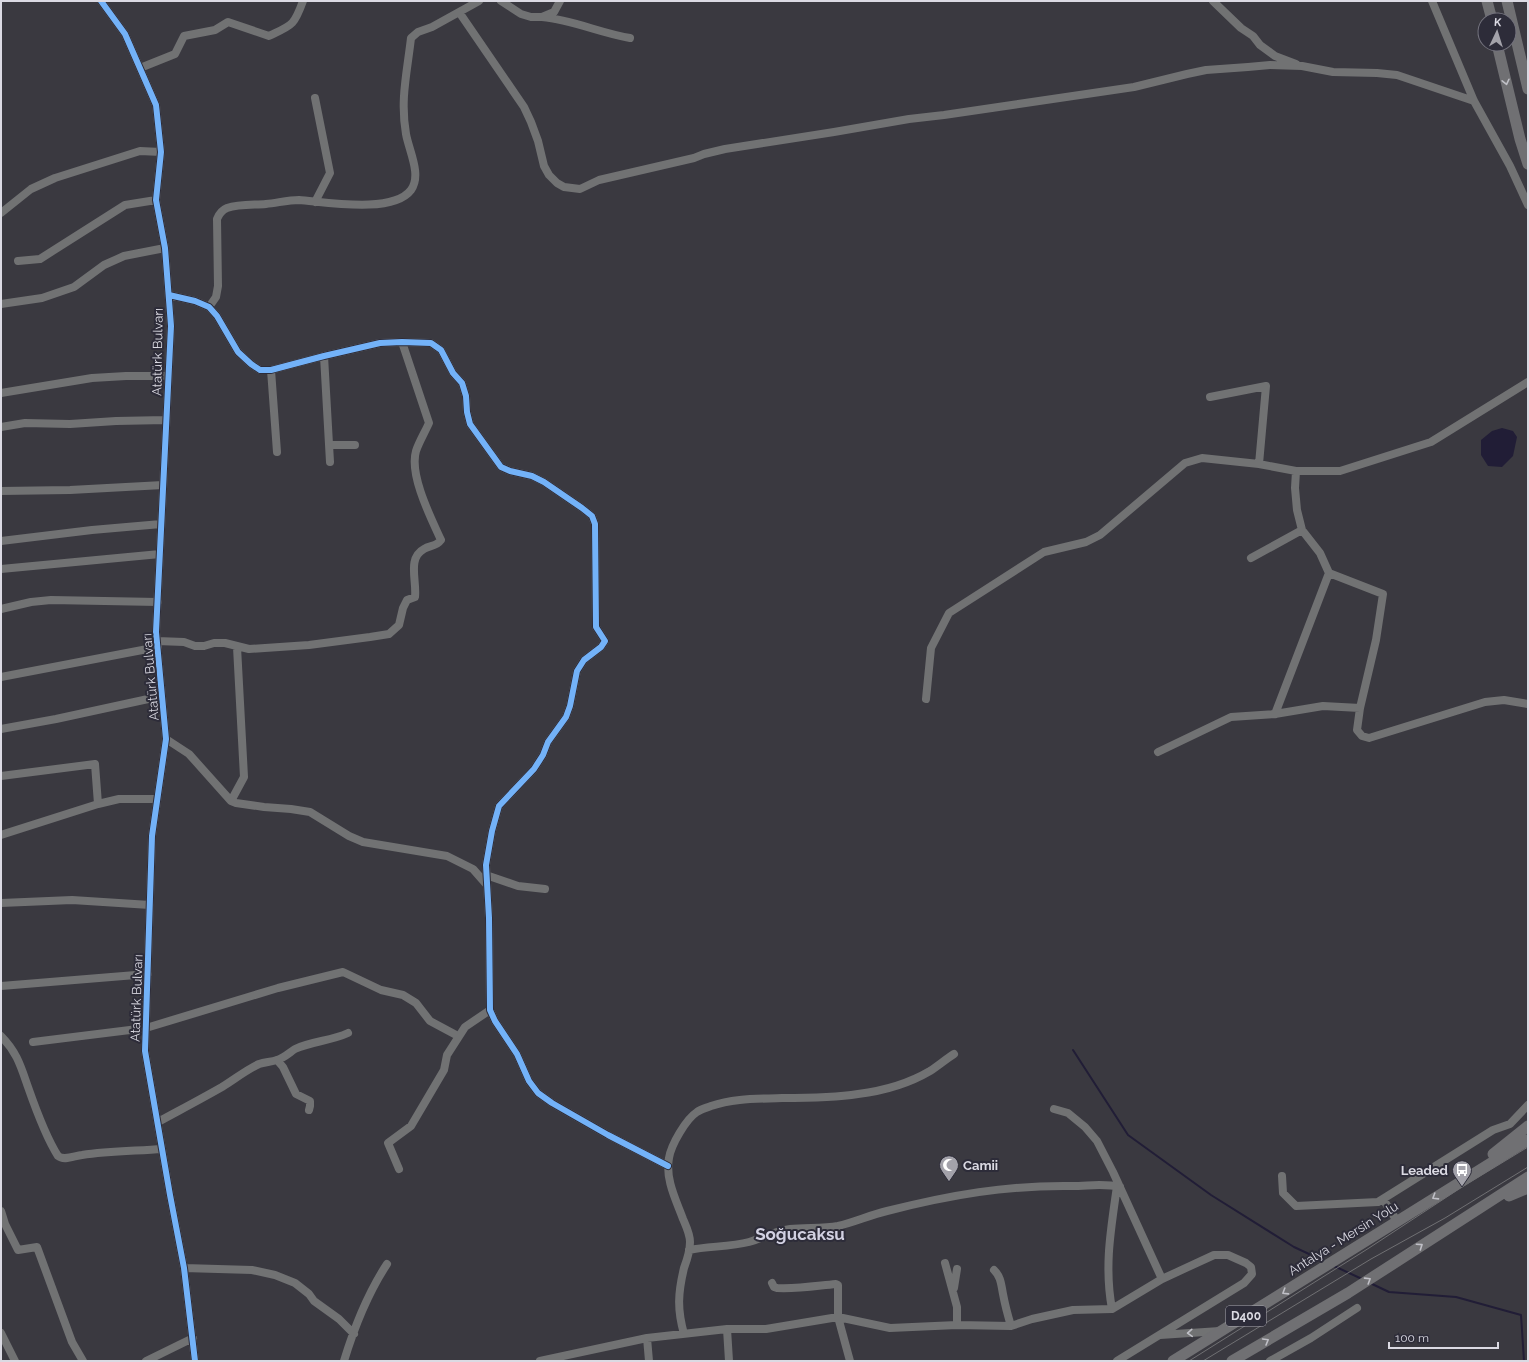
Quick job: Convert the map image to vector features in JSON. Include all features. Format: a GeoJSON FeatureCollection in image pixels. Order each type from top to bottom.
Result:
{"type":"FeatureCollection","features":[{"type":"Feature","properties":{"kind":"highway"},"geometry":{"type":"LineString","coordinates":[[1487,1],[1490,12]]}},
{"type":"Feature","properties":{"kind":"highway"},"geometry":{"type":"LineString","coordinates":[[1507,1],[1528,89]]}},
{"type":"Feature","properties":{"kind":"highway"},"geometry":{"type":"LineString","coordinates":[[1499,52],[1520,139],[1528,164]]}},
{"type":"Feature","properties":{"kind":"highway"},"geometry":{"type":"LineString","coordinates":[[1457,1183],[1528,1126]]}},
{"type":"Feature","properties":{"kind":"highway","name":"Antalya - Mersin Yolu"},"geometry":{"type":"LineString","coordinates":[[1173,1361],[1528,1140]]}},
{"type":"Feature","properties":{"kind":"highway","name":"D400"},"geometry":{"type":"LineString","coordinates":[[1232,1361],[1348,1293],[1528,1177]]}},
{"type":"Feature","properties":{"kind":"highway"},"geometry":{"type":"LineString","coordinates":[[1472,1212],[1528,1188]]}},
{"type":"Feature","properties":{"kind":"street","name":"Atatürk Bulvarı"},"geometry":{"type":"LineString","coordinates":[[101,1],[125,34],[156,105],[161,152],[156,200],[166,248],[171,326],[161,524],[157,644],[166,739],[152,836],[145,1051],[184,1268],[195,1361]]}},
{"type":"Feature","properties":{"kind":"street"},"geometry":{"type":"LineString","coordinates":[[140,68],[174,54],[184,36],[215,30],[228,22],[268,36],[288,27],[297,18],[302,1]]}},
{"type":"Feature","properties":{"kind":"street"},"geometry":{"type":"LineString","coordinates":[[209,307],[216,297],[218,286],[216,230],[217,219],[220,212],[227,208],[239,206],[298,200],[363,205],[386,203],[401,198],[410,191],[414,184],[415,172],[404,118],[403,98],[411,38],[418,32],[432,27],[479,1]]}},
{"type":"Feature","properties":{"kind":"street"},"geometry":{"type":"LineString","coordinates":[[501,1],[521,14],[531,17],[560,19],[580,24],[600,32],[630,38]]}},
{"type":"Feature","properties":{"kind":"street"},"geometry":{"type":"LineString","coordinates":[[542,17],[554,12],[560,1]]}},
{"type":"Feature","properties":{"kind":"street"},"geometry":{"type":"LineString","coordinates":[[1213,1],[1236,23],[1253,36],[1260,45],[1275,56],[1302,66]]}},
{"type":"Feature","properties":{"kind":"street"},"geometry":{"type":"LineString","coordinates":[[1432,1],[1474,101],[1510,166],[1528,205]]}},
{"type":"Feature","properties":{"kind":"street"},"geometry":{"type":"LineString","coordinates":[[459,12],[524,107],[531,122],[544,166],[549,175],[557,183],[564,187],[580,189],[599,180],[694,158],[725,149],[909,119],[1134,87],[1206,70],[1270,65],[1302,66],[1333,72],[1397,75],[1474,101]]}},
{"type":"Feature","properties":{"kind":"street"},"geometry":{"type":"LineString","coordinates":[[315,98],[330,173],[315,202]]}},
{"type":"Feature","properties":{"kind":"street"},"geometry":{"type":"LineString","coordinates":[[1,213],[31,189],[55,178],[140,151],[161,152]]}},
{"type":"Feature","properties":{"kind":"street"},"geometry":{"type":"LineString","coordinates":[[18,261],[40,259],[124,206],[156,200]]}},
{"type":"Feature","properties":{"kind":"street"},"geometry":{"type":"LineString","coordinates":[[1,304],[42,298],[74,287],[104,265],[124,256],[166,248]]}},
{"type":"Feature","properties":{"kind":"street"},"geometry":{"type":"LineString","coordinates":[[169,295],[195,301],[209,307],[217,316],[238,352],[260,370],[271,370],[380,343],[431,343],[441,350],[453,373],[462,384],[466,396],[467,412],[470,424],[501,467],[510,471],[532,476],[544,482],[592,516],[595,524],[596,627],[605,641],[584,660],[577,671],[570,706],[566,717],[548,742],[543,755],[534,769],[499,806],[492,831],[486,865],[489,918],[490,1010],[495,1021],[517,1054],[529,1081],[538,1092],[552,1103],[668,1166]]}},
{"type":"Feature","properties":{"kind":"street"},"geometry":{"type":"LineString","coordinates":[[1,677],[157,644],[184,642],[195,646],[204,646],[214,643],[225,643],[249,649],[309,645],[389,634],[399,625],[403,608],[407,600],[415,597],[416,589],[414,563],[416,555],[424,548],[438,544],[441,540],[418,485],[416,452],[429,423],[402,342]]}},
{"type":"Feature","properties":{"kind":"street"},"geometry":{"type":"LineString","coordinates":[[324,356],[330,462]]}},
{"type":"Feature","properties":{"kind":"street"},"geometry":{"type":"LineString","coordinates":[[271,370],[277,452]]}},
{"type":"Feature","properties":{"kind":"street"},"geometry":{"type":"LineString","coordinates":[[1,393],[92,378],[168,376]]}},
{"type":"Feature","properties":{"kind":"street"},"geometry":{"type":"LineString","coordinates":[[926,700],[931,648],[949,613],[1044,552],[1086,542],[1100,534],[1185,464],[1202,458],[1259,464],[1296,471],[1340,471],[1431,442],[1528,382]]}},
{"type":"Feature","properties":{"kind":"street"},"geometry":{"type":"LineString","coordinates":[[1210,397],[1266,386],[1259,464]]}},
{"type":"Feature","properties":{"kind":"street"},"geometry":{"type":"LineString","coordinates":[[1,427],[25,423],[70,424],[166,420]]}},
{"type":"Feature","properties":{"kind":"street"},"geometry":{"type":"LineString","coordinates":[[329,445],[355,445]]}},
{"type":"Feature","properties":{"kind":"street"},"geometry":{"type":"LineString","coordinates":[[1296,471],[1295,488],[1297,510],[1302,530],[1320,553],[1329,573],[1383,594],[1376,640],[1360,708],[1357,730],[1362,736],[1369,738],[1485,702],[1504,700],[1528,704]]}},
{"type":"Feature","properties":{"kind":"street"},"geometry":{"type":"LineString","coordinates":[[1,491],[70,490],[163,485]]}},
{"type":"Feature","properties":{"kind":"street"},"geometry":{"type":"LineString","coordinates":[[1,541],[161,524]]}},
{"type":"Feature","properties":{"kind":"street"},"geometry":{"type":"LineString","coordinates":[[1251,558],[1302,530]]}},
{"type":"Feature","properties":{"kind":"street"},"geometry":{"type":"LineString","coordinates":[[1,569],[160,554]]}},
{"type":"Feature","properties":{"kind":"street"},"geometry":{"type":"LineString","coordinates":[[1275,714],[1329,573]]}},
{"type":"Feature","properties":{"kind":"street"},"geometry":{"type":"LineString","coordinates":[[1,609],[32,602],[51,600],[158,602]]}},
{"type":"Feature","properties":{"kind":"street"},"geometry":{"type":"LineString","coordinates":[[231,801],[244,777],[237,647]]}},
{"type":"Feature","properties":{"kind":"street"},"geometry":{"type":"LineString","coordinates":[[1,729],[56,719],[162,696]]}},
{"type":"Feature","properties":{"kind":"street"},"geometry":{"type":"LineString","coordinates":[[1158,752],[1231,717],[1275,714],[1323,706],[1360,708]]}},
{"type":"Feature","properties":{"kind":"street"},"geometry":{"type":"LineString","coordinates":[[166,739],[189,754],[231,801],[264,807],[310,812],[349,836],[363,842],[447,856],[472,870],[487,885]]}},
{"type":"Feature","properties":{"kind":"street"},"geometry":{"type":"LineString","coordinates":[[1,776],[95,764],[98,804]]}},
{"type":"Feature","properties":{"kind":"street"},"geometry":{"type":"LineString","coordinates":[[1,835],[98,804],[119,799],[157,799]]}},
{"type":"Feature","properties":{"kind":"street"},"geometry":{"type":"LineString","coordinates":[[486,875],[518,886],[545,888]]}},
{"type":"Feature","properties":{"kind":"street"},"geometry":{"type":"LineString","coordinates":[[1,902],[72,900],[150,905]]}},
{"type":"Feature","properties":{"kind":"street"},"geometry":{"type":"LineString","coordinates":[[33,1042],[146,1028],[278,988],[343,972],[381,990],[403,995],[416,1003],[430,1021],[458,1036]]}},
{"type":"Feature","properties":{"kind":"street"},"geometry":{"type":"LineString","coordinates":[[1,986],[148,974]]}},
{"type":"Feature","properties":{"kind":"street"},"geometry":{"type":"LineString","coordinates":[[399,1169],[388,1142],[411,1126],[444,1070],[447,1054],[458,1036],[465,1027],[490,1010]]}},
{"type":"Feature","properties":{"kind":"street"},"geometry":{"type":"LineString","coordinates":[[158,1122],[202,1099],[261,1063],[286,1057],[295,1049],[326,1039],[338,1038],[348,1033]]}},
{"type":"Feature","properties":{"kind":"street"},"geometry":{"type":"LineString","coordinates":[[1,1036],[13,1050],[20,1062],[29,1088],[60,1158],[162,1149]]}},
{"type":"Feature","properties":{"kind":"street"},"geometry":{"type":"LineString","coordinates":[[684,1334],[679,1317],[678,1303],[680,1285],[690,1241],[668,1177],[669,1157],[682,1127],[697,1112],[722,1102],[754,1098],[857,1095],[882,1090],[914,1080],[954,1054]]}},
{"type":"Feature","properties":{"kind":"street"},"geometry":{"type":"LineString","coordinates":[[277,1060],[283,1068],[296,1094],[310,1100],[308,1110]]}},
{"type":"Feature","properties":{"kind":"street"},"geometry":{"type":"LineString","coordinates":[[1282,1176],[1283,1194],[1296,1206],[1378,1202],[1493,1130],[1510,1124],[1528,1105]]}},
{"type":"Feature","properties":{"kind":"street"},"geometry":{"type":"LineString","coordinates":[[1054,1109],[1068,1113],[1084,1126],[1097,1141],[1162,1279]]}},
{"type":"Feature","properties":{"kind":"street"},"geometry":{"type":"LineString","coordinates":[[689,1250],[749,1242],[771,1233],[789,1229],[836,1226],[917,1203],[992,1189],[1099,1184],[1118,1187]]}},
{"type":"Feature","properties":{"kind":"street"},"geometry":{"type":"LineString","coordinates":[[1112,1309],[1108,1282],[1108,1260],[1118,1187]]}},
{"type":"Feature","properties":{"kind":"street"},"geometry":{"type":"LineString","coordinates":[[1383,1199],[1397,1221]]}},
{"type":"Feature","properties":{"kind":"street"},"geometry":{"type":"LineString","coordinates":[[1,1211],[5,1224],[18,1250],[37,1247],[72,1342],[83,1361]]}},
{"type":"Feature","properties":{"kind":"street"},"geometry":{"type":"LineString","coordinates":[[540,1361],[647,1338],[727,1329],[766,1329],[838,1317],[890,1328],[957,1325],[1011,1326],[1032,1319],[1073,1310],[1112,1309],[1162,1279],[1214,1255],[1228,1255],[1246,1262],[1251,1267],[1252,1274],[1244,1283],[1117,1361]]}},
{"type":"Feature","properties":{"kind":"street"},"geometry":{"type":"LineString","coordinates":[[945,1263],[954,1291],[957,1307],[957,1325]]}},
{"type":"Feature","properties":{"kind":"street"},"geometry":{"type":"LineString","coordinates":[[344,1361],[377,1280],[387,1264]]}},
{"type":"Feature","properties":{"kind":"street"},"geometry":{"type":"LineString","coordinates":[[184,1268],[252,1270],[274,1275],[295,1283],[309,1294],[314,1301],[340,1319],[354,1334]]}},
{"type":"Feature","properties":{"kind":"street"},"geometry":{"type":"LineString","coordinates":[[954,1291],[958,1269]]}},
{"type":"Feature","properties":{"kind":"street"},"geometry":{"type":"LineString","coordinates":[[994,1270],[998,1274],[1001,1282],[1002,1293],[1011,1326]]}},
{"type":"Feature","properties":{"kind":"street"},"geometry":{"type":"LineString","coordinates":[[772,1282],[777,1288],[795,1289],[838,1285],[838,1317],[850,1361]]}},
{"type":"Feature","properties":{"kind":"street"},"geometry":{"type":"LineString","coordinates":[[1270,1361],[1311,1338],[1357,1308]]}},
{"type":"Feature","properties":{"kind":"street"},"geometry":{"type":"LineString","coordinates":[[727,1329],[729,1361]]}},
{"type":"Feature","properties":{"kind":"street"},"geometry":{"type":"LineString","coordinates":[[1158,1335],[1223,1331]]}},
{"type":"Feature","properties":{"kind":"street"},"geometry":{"type":"LineString","coordinates":[[1,1332],[15,1361]]}},
{"type":"Feature","properties":{"kind":"street"},"geometry":{"type":"LineString","coordinates":[[146,1361],[193,1338]]}},
{"type":"Feature","properties":{"kind":"street"},"geometry":{"type":"LineString","coordinates":[[647,1338],[649,1361]]}},
{"type":"Feature","properties":{"kind":"shaded area"},"geometry":{"type":"Polygon","coordinates":[[[1502,428],[1513,431],[1517,437],[1513,456],[1502,467],[1488,466],[1481,455],[1481,440],[1492,431],[1502,428]]]}},
{"type":"Feature","properties":{"kind":"waterway"},"geometry":{"type":"LineString","coordinates":[[1073,1050],[1128,1135],[1211,1195],[1294,1247],[1324,1261]]}},
{"type":"Feature","properties":{"kind":"waterway"},"geometry":{"type":"LineString","coordinates":[[1334,1266],[1362,1279]]}},
{"type":"Feature","properties":{"kind":"waterway"},"geometry":{"type":"LineString","coordinates":[[1370,1283],[1389,1292],[1456,1297],[1521,1315],[1524,1361]]}},
{"type":"Feature","properties":{"kind":"tram line"},"geometry":{"type":"LineString","coordinates":[[1189,1361],[1369,1248],[1462,1187],[1528,1147]]}},
{"type":"Feature","properties":{"kind":"tram line"},"geometry":{"type":"LineString","coordinates":[[1203,1361],[1371,1259],[1445,1218],[1528,1167]]}},
{"type":"Feature","properties":{"kind":"cycle path"},"geometry":{"type":"LineString","coordinates":[[101,1],[125,34],[156,105],[161,152],[156,200],[165,248],[171,326],[156,632],[166,739],[152,836],[145,1051],[184,1268],[195,1361]]}},
{"type":"Feature","properties":{"kind":"cycle path"},"geometry":{"type":"LineString","coordinates":[[169,295],[195,301],[209,307],[217,316],[238,352],[260,370],[271,370],[380,343],[431,343],[441,350],[453,373],[462,383],[466,396],[467,412],[470,424],[501,467],[510,471],[532,476],[544,482],[592,516],[595,524],[596,627],[605,641],[601,647],[584,660],[577,671],[570,706],[566,717],[548,742],[543,755],[534,769],[499,806],[492,831],[486,865],[489,918],[490,1010],[495,1021],[517,1054],[529,1081],[538,1093],[552,1103],[608,1135],[668,1166]]}},
{"type":"Feature","properties":{"kind":"place","name":"Camii"},"geometry":{"type":"Point","coordinates":[949,1182]}},
{"type":"Feature","properties":{"kind":"place","name":"Leaded"},"geometry":{"type":"Point","coordinates":[1462,1187]}},
{"type":"Feature","properties":{"kind":"district","name":"Soğucaksu"},"geometry":{"type":"Point","coordinates":[800,1234]}}]}
